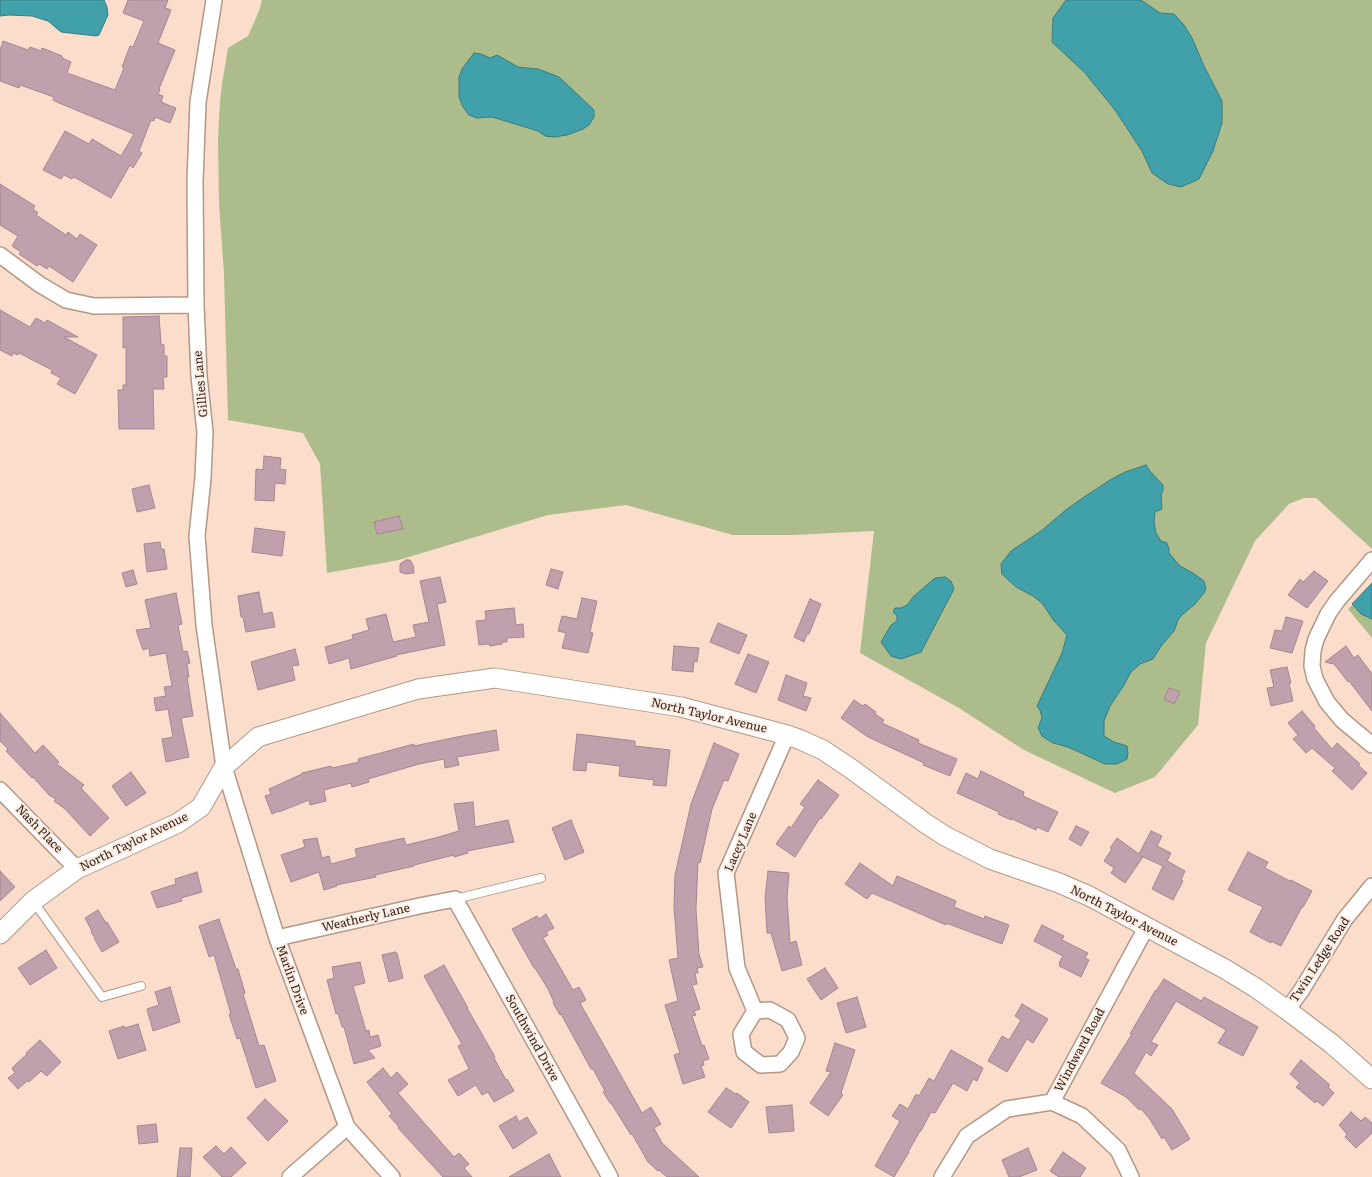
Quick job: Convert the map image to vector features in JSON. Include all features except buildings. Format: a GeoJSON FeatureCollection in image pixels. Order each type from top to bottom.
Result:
{"type":"FeatureCollection","features":[{"type":"Feature","properties":{"kind":"street","name":"Gillies Lane"},"geometry":{"type":"LineString","coordinates":[[214,0],[198,102],[195,181],[196,305],[199,376],[205,432],[203,478],[197,536],[204,624],[224,767]]}},
{"type":"Feature","properties":{"kind":"street"},"geometry":{"type":"LineString","coordinates":[[0,255],[39,284],[66,300],[94,306],[196,305]]}},
{"type":"Feature","properties":{"kind":"street"},"geometry":{"type":"LineString","coordinates":[[1372,560],[1328,614],[1316,639],[1312,666],[1315,679],[1327,702],[1342,720],[1372,745]]}},
{"type":"Feature","properties":{"kind":"street","name":"North Taylor Avenue"},"geometry":{"type":"LineString","coordinates":[[0,934],[33,901],[77,869],[178,823],[201,807],[224,767],[258,737],[418,689],[495,678],[681,707],[787,735],[823,750],[924,823],[974,852],[1089,896],[1225,969],[1287,1010],[1332,1044],[1372,1079]]}},
{"type":"Feature","properties":{"kind":"street","name":"Lacey Lane"},"geometry":{"type":"LineString","coordinates":[[755,1011],[737,968],[726,873],[787,735]]}},
{"type":"Feature","properties":{"kind":"street","name":"Marlin Drive"},"geometry":{"type":"LineString","coordinates":[[224,767],[277,938],[347,1127],[392,1177]]}},
{"type":"Feature","properties":{"kind":"street","name":"Nash Place"},"geometry":{"type":"LineString","coordinates":[[0,790],[77,869]]}},
{"type":"Feature","properties":{"kind":"street","name":"Twin Ledge Road"},"geometry":{"type":"LineString","coordinates":[[1287,1010],[1301,991],[1345,919],[1372,886]]}},
{"type":"Feature","properties":{"kind":"street","name":"Weatherly Lane"},"geometry":{"type":"LineString","coordinates":[[277,938],[455,899]]}},
{"type":"Feature","properties":{"kind":"street","name":"Southwind Drive"},"geometry":{"type":"LineString","coordinates":[[455,899],[610,1177]]}},
{"type":"Feature","properties":{"kind":"street","name":"Windward Road"},"geometry":{"type":"LineString","coordinates":[[942,1177],[967,1136],[975,1130],[1007,1109],[1052,1102],[1147,926]]}},
{"type":"Feature","properties":{"kind":"street"},"geometry":{"type":"LineString","coordinates":[[1052,1102],[1082,1116],[1090,1123],[1118,1150],[1131,1177]]}},
{"type":"Feature","properties":{"kind":"street"},"geometry":{"type":"LineString","coordinates":[[290,1177],[347,1127]]}},
{"type":"Feature","properties":{"kind":"lane"},"geometry":{"type":"LineString","coordinates":[[455,899],[541,878]]}},
{"type":"Feature","properties":{"kind":"lane"},"geometry":{"type":"LineString","coordinates":[[33,901],[102,997],[142,986]]}},
{"type":"Feature","properties":{"kind":"green space"},"geometry":{"type":"Polygon","coordinates":[[[262,0],[1372,0],[1372,549],[1316,498],[1304,498],[1289,504],[1255,541],[1206,643],[1198,725],[1155,777],[1115,793],[1024,750],[959,708],[860,653],[874,531],[793,535],[733,535],[626,505],[548,515],[399,560],[327,573],[320,464],[303,433],[228,420],[224,274],[219,204],[218,138],[220,102],[228,48],[248,36],[262,0]]]}},
{"type":"Feature","properties":{"kind":"green space"},"geometry":{"type":"Polygon","coordinates":[[[1372,587],[1372,638],[1348,609],[1372,587]]]}},
{"type":"Feature","properties":{"kind":"water"},"geometry":{"type":"Polygon","coordinates":[[[0,0],[104,0],[108,15],[99,35],[61,32],[48,21],[32,16],[0,16],[0,0]]]}},
{"type":"Feature","properties":{"kind":"water"},"geometry":{"type":"Polygon","coordinates":[[[1066,0],[1141,0],[1160,13],[1174,14],[1184,25],[1222,101],[1222,123],[1213,151],[1199,179],[1181,187],[1168,184],[1152,173],[1142,151],[1115,110],[1085,73],[1052,42],[1053,18],[1066,0]]]}},
{"type":"Feature","properties":{"kind":"water"},"geometry":{"type":"Polygon","coordinates":[[[474,53],[490,58],[497,55],[518,67],[538,69],[559,77],[594,110],[594,117],[589,125],[583,129],[567,135],[554,137],[545,136],[538,131],[499,119],[491,117],[477,118],[469,115],[459,97],[459,77],[462,69],[474,53]]]}},
{"type":"Feature","properties":{"kind":"water"},"geometry":{"type":"Polygon","coordinates":[[[1146,465],[1163,485],[1161,495],[1162,509],[1155,512],[1156,533],[1161,541],[1167,543],[1169,553],[1180,566],[1204,581],[1206,588],[1195,604],[1178,620],[1174,631],[1153,659],[1140,664],[1131,672],[1110,706],[1104,721],[1104,736],[1114,742],[1127,746],[1128,753],[1127,759],[1117,764],[1105,764],[1068,747],[1053,743],[1042,736],[1038,728],[1042,718],[1037,706],[1062,653],[1067,635],[1054,621],[1042,603],[1016,587],[1002,574],[1001,564],[1011,551],[1041,531],[1084,497],[1125,472],[1146,465]]]}},
{"type":"Feature","properties":{"kind":"water"},"geometry":{"type":"Polygon","coordinates":[[[945,577],[951,581],[954,589],[921,652],[901,659],[891,656],[881,642],[891,625],[897,621],[897,616],[893,612],[895,608],[907,605],[914,596],[935,578],[945,577]]]}},
{"type":"Feature","properties":{"kind":"water"},"geometry":{"type":"Polygon","coordinates":[[[1372,583],[1372,619],[1361,614],[1352,604],[1372,583]]]}}]}
